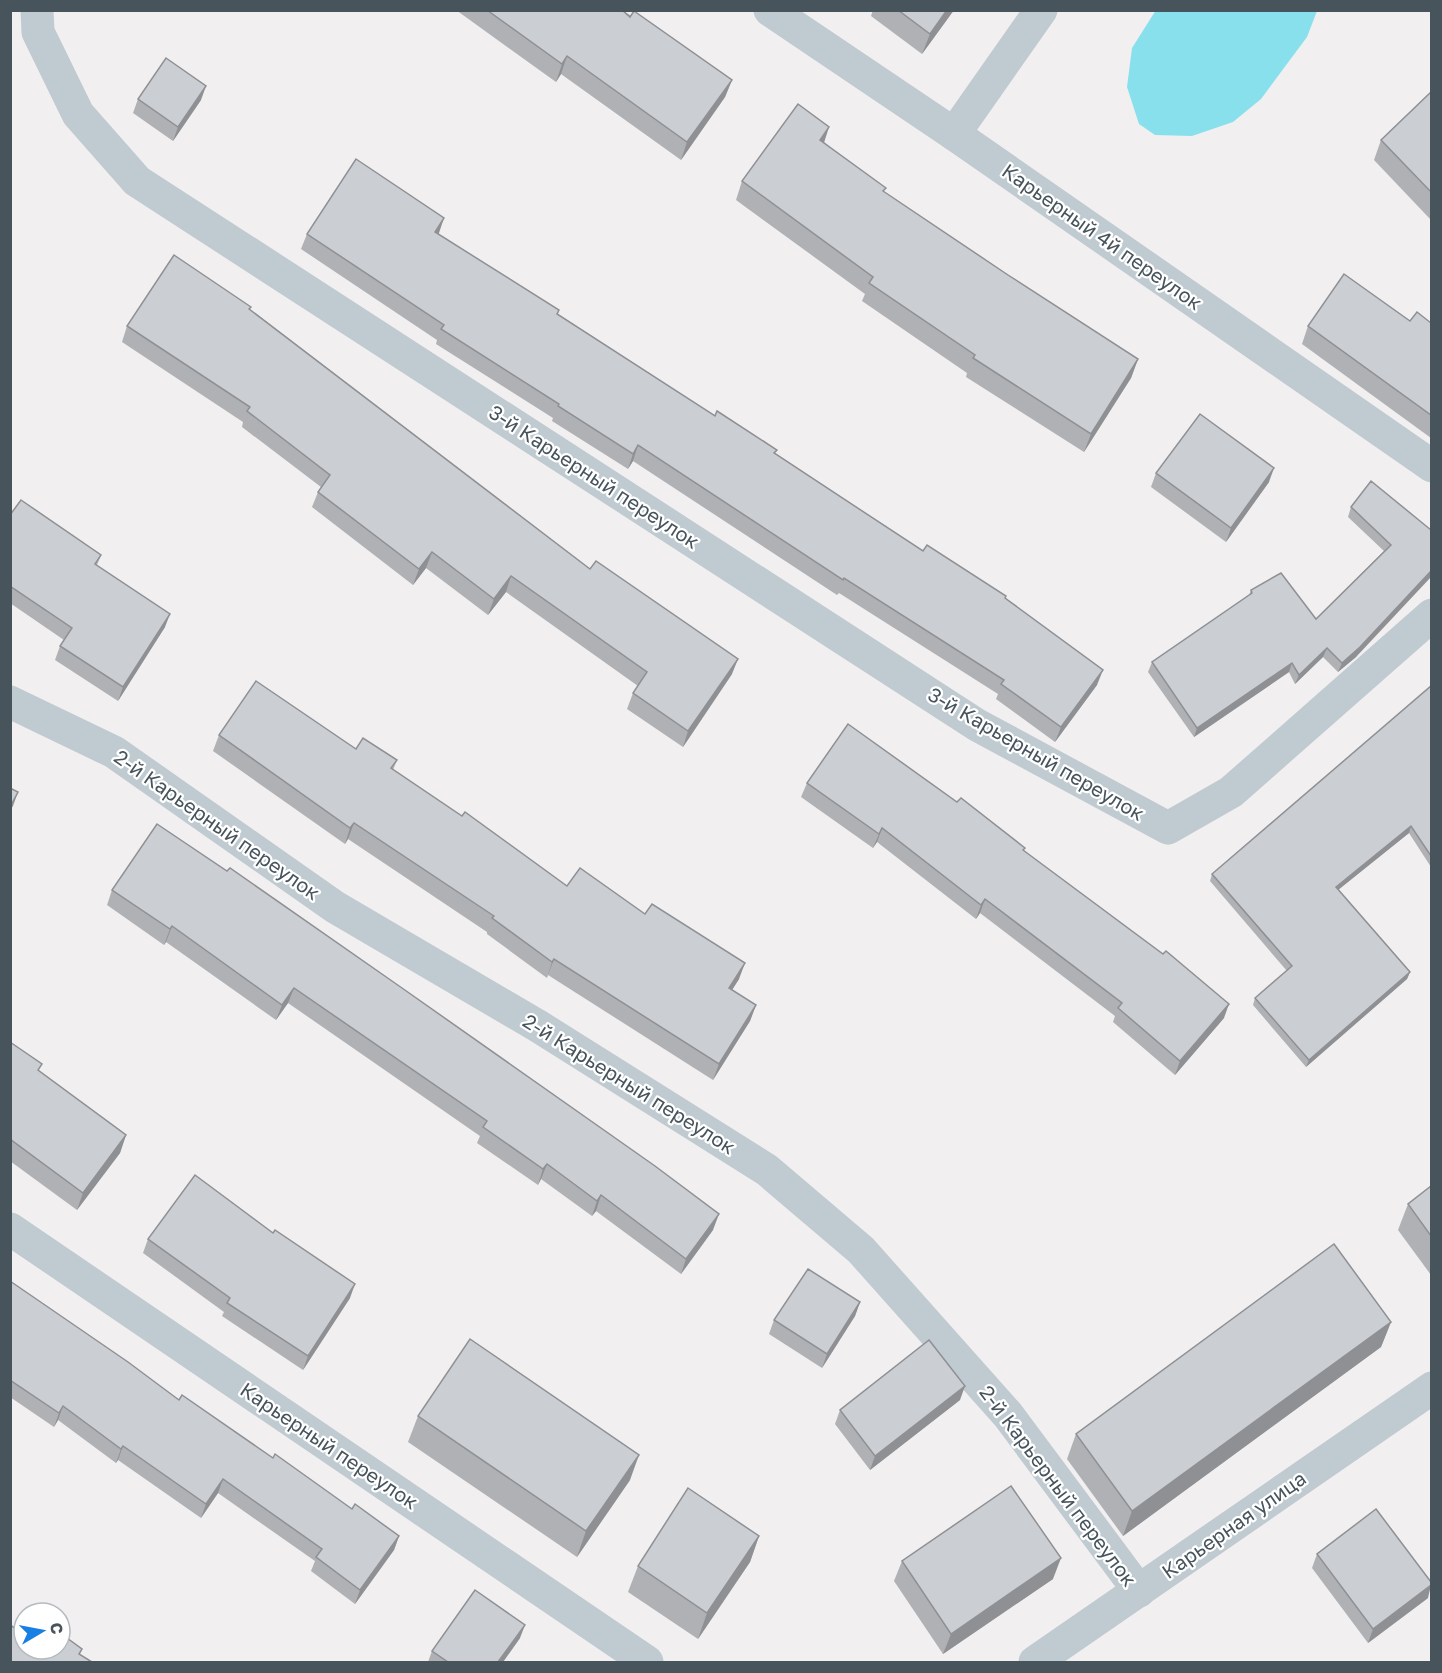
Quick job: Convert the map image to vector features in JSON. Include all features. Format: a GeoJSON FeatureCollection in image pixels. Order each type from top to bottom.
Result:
{"type":"FeatureCollection","features":[{"type":"Feature","properties":{"kind":"street","name":"3-й Карьерный переулок"},"geometry":{"type":"LineString","coordinates":[[37,10],[38,32],[78,114],[137,181],[977,725],[1168,828],[1231,792],[1431,615]]}},
{"type":"Feature","properties":{"kind":"street","name":"Карьерный 4й переулок"},"geometry":{"type":"LineString","coordinates":[[770,10],[954,134],[1431,466]]}},
{"type":"Feature","properties":{"kind":"street"},"geometry":{"type":"LineString","coordinates":[[954,134],[1041,10]]}},
{"type":"Feature","properties":{"kind":"street","name":"2-й Карьерный переулок"},"geometry":{"type":"LineString","coordinates":[[10,702],[114,752],[335,907],[538,1026],[767,1170],[861,1250],[1008,1415],[1139,1592]]}},
{"type":"Feature","properties":{"kind":"street","name":"Карьерный переулок"},"geometry":{"type":"LineString","coordinates":[[10,1229],[647,1662]]}},
{"type":"Feature","properties":{"kind":"street","name":"Карьерная улица"},"geometry":{"type":"LineString","coordinates":[[1035,1662],[1431,1388]]}},
{"type":"Feature","properties":{"kind":"water"},"geometry":{"type":"Polygon","coordinates":[[[1156,10],[1317,11],[1307,37],[1261,99],[1233,122],[1192,136],[1155,135],[1139,124],[1127,87],[1132,48],[1156,10]]]}},
{"type":"Feature","properties":{"kind":"building"},"geometry":{"type":"Polygon","coordinates":[[[487,10],[622,10],[630,17],[634,11],[732,80],[687,142],[567,56],[562,64],[487,10]]]}},
{"type":"Feature","properties":{"kind":"building"},"geometry":{"type":"Polygon","coordinates":[[[898,10],[947,10],[930,34],[898,10]]]}},
{"type":"Feature","properties":{"kind":"building"},"geometry":{"type":"Polygon","coordinates":[[[166,58],[206,86],[178,127],[138,99],[166,58]]]}},
{"type":"Feature","properties":{"kind":"building"},"geometry":{"type":"Polygon","coordinates":[[[1431,92],[1431,192],[1381,140],[1431,92]]]}},
{"type":"Feature","properties":{"kind":"building"},"geometry":{"type":"Polygon","coordinates":[[[798,104],[829,127],[820,140],[886,188],[883,191],[1138,359],[1091,434],[973,358],[975,355],[869,283],[873,277],[742,181],[798,104]]]}},
{"type":"Feature","properties":{"kind":"building"},"geometry":{"type":"Polygon","coordinates":[[[356,159],[444,218],[435,232],[559,310],[557,314],[715,416],[717,411],[777,450],[774,453],[923,551],[927,545],[1006,596],[1005,598],[1103,670],[1061,727],[1001,684],[1004,680],[844,578],[843,580],[638,445],[633,454],[441,329],[444,325],[307,234],[356,159]]]}},
{"type":"Feature","properties":{"kind":"building"},"geometry":{"type":"Polygon","coordinates":[[[174,255],[251,307],[249,309],[590,569],[596,561],[738,659],[688,731],[633,693],[647,672],[511,576],[494,599],[432,552],[419,569],[318,492],[330,475],[247,411],[250,407],[127,326],[174,255]]]}},
{"type":"Feature","properties":{"kind":"building"},"geometry":{"type":"Polygon","coordinates":[[[1344,274],[1410,321],[1417,312],[1431,323],[1431,415],[1308,326],[1344,274]]]}},
{"type":"Feature","properties":{"kind":"building"},"geometry":{"type":"Polygon","coordinates":[[[1200,414],[1274,468],[1231,528],[1156,473],[1200,414]]]}},
{"type":"Feature","properties":{"kind":"building"},"geometry":{"type":"Polygon","coordinates":[[[1371,481],[1431,530],[1431,571],[1360,647],[1342,663],[1327,648],[1299,675],[1292,663],[1197,728],[1152,662],[1252,593],[1251,590],[1281,573],[1316,619],[1391,545],[1351,507],[1371,481]]]}},
{"type":"Feature","properties":{"kind":"building"},"geometry":{"type":"Polygon","coordinates":[[[21,500],[101,555],[95,564],[170,614],[123,687],[60,646],[72,628],[10,586],[10,515],[21,500]]]}},
{"type":"Feature","properties":{"kind":"building"},"geometry":{"type":"Polygon","coordinates":[[[256,681],[356,749],[363,738],[397,760],[391,768],[462,816],[465,812],[567,886],[580,868],[645,914],[652,904],[745,963],[729,988],[756,1005],[719,1064],[554,959],[552,962],[492,918],[494,916],[354,823],[350,828],[219,735],[256,681]]]}},
{"type":"Feature","properties":{"kind":"building"},"geometry":{"type":"Polygon","coordinates":[[[1431,686],[1431,856],[1411,826],[1336,887],[1410,972],[1309,1060],[1255,998],[1292,966],[1212,874],[1431,686]]]}},
{"type":"Feature","properties":{"kind":"building"},"geometry":{"type":"Polygon","coordinates":[[[848,724],[957,802],[961,798],[1025,848],[1023,850],[1163,954],[1166,951],[1229,1004],[1180,1061],[1118,1008],[1122,1003],[985,899],[981,905],[882,828],[879,834],[807,783],[848,724]]]}},
{"type":"Feature","properties":{"kind":"building"},"geometry":{"type":"Polygon","coordinates":[[[10,788],[18,792],[10,807],[10,788]]]}},
{"type":"Feature","properties":{"kind":"building"},"geometry":{"type":"Polygon","coordinates":[[[157,824],[227,871],[230,868],[655,1166],[719,1214],[686,1259],[601,1195],[597,1201],[547,1164],[543,1169],[483,1127],[487,1121],[294,988],[282,1005],[172,926],[170,929],[112,890],[157,824]]]}},
{"type":"Feature","properties":{"kind":"building"},"geometry":{"type":"Polygon","coordinates":[[[10,1042],[42,1064],[38,1070],[126,1135],[83,1193],[10,1139],[10,1042]]]}},
{"type":"Feature","properties":{"kind":"building"},"geometry":{"type":"Polygon","coordinates":[[[195,1175],[273,1233],[275,1230],[355,1284],[308,1356],[227,1303],[230,1298],[148,1239],[195,1175]]]}},
{"type":"Feature","properties":{"kind":"building"},"geometry":{"type":"Polygon","coordinates":[[[1431,1186],[1431,1236],[1408,1204],[1431,1186]]]}},
{"type":"Feature","properties":{"kind":"building"},"geometry":{"type":"Polygon","coordinates":[[[1334,1244],[1391,1322],[1132,1511],[1076,1434],[1334,1244]]]}},
{"type":"Feature","properties":{"kind":"building"},"geometry":{"type":"Polygon","coordinates":[[[808,1269],[860,1302],[827,1354],[774,1320],[808,1269]]]}},
{"type":"Feature","properties":{"kind":"building"},"geometry":{"type":"Polygon","coordinates":[[[10,1281],[179,1400],[182,1395],[273,1458],[275,1454],[352,1509],[355,1504],[399,1536],[360,1590],[316,1557],[322,1549],[223,1479],[206,1504],[123,1446],[121,1449],[63,1406],[59,1413],[10,1380],[10,1281]]]}},
{"type":"Feature","properties":{"kind":"building"},"geometry":{"type":"Polygon","coordinates":[[[470,1339],[639,1455],[586,1531],[418,1416],[470,1339]]]}},
{"type":"Feature","properties":{"kind":"building"},"geometry":{"type":"Polygon","coordinates":[[[929,1340],[965,1386],[875,1456],[840,1410],[929,1340]]]}},
{"type":"Feature","properties":{"kind":"building"},"geometry":{"type":"Polygon","coordinates":[[[1011,1486],[1061,1558],[951,1634],[902,1561],[1011,1486]]]}},
{"type":"Feature","properties":{"kind":"building"},"geometry":{"type":"Polygon","coordinates":[[[688,1488],[759,1536],[707,1613],[638,1566],[688,1488]]]}},
{"type":"Feature","properties":{"kind":"building"},"geometry":{"type":"Polygon","coordinates":[[[1376,1509],[1431,1585],[1373,1629],[1317,1554],[1376,1509]]]}},
{"type":"Feature","properties":{"kind":"building"},"geometry":{"type":"Polygon","coordinates":[[[475,1590],[525,1625],[498,1662],[448,1662],[432,1651],[475,1590]]]}},
{"type":"Feature","properties":{"kind":"building"},"geometry":{"type":"Polygon","coordinates":[[[10,1625],[12,1626],[12,1661],[72,1661],[72,1642],[82,1649],[79,1654],[92,1662],[10,1662],[10,1625]]]}}]}
